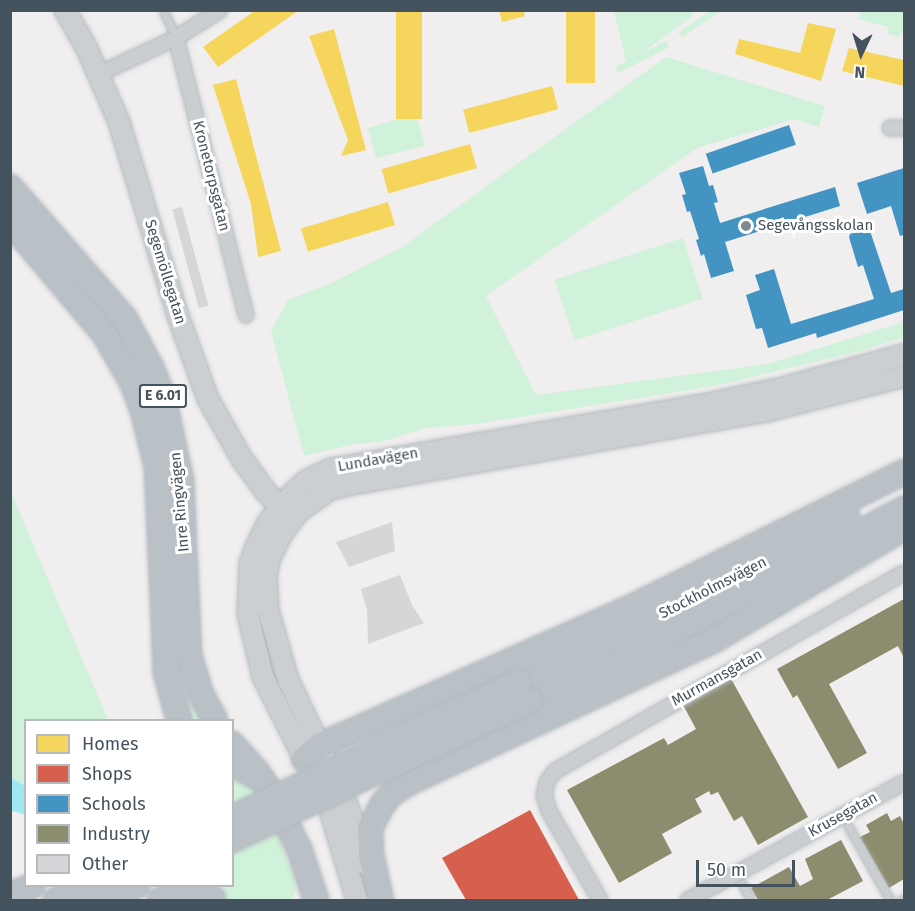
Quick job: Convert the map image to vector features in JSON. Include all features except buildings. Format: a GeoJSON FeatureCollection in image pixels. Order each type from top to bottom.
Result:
{"type":"FeatureCollection","features":[{"type":"Feature","properties":{"kind":"highway","name":"Inre Ringvägen"},"geometry":{"type":"LineString","coordinates":[[10,187],[125,319],[151,367],[163,396],[181,480],[189,655],[200,692],[214,719]]}},
{"type":"Feature","properties":{"kind":"highway","name":"Inre Ringvägen"},"geometry":{"type":"LineString","coordinates":[[10,222],[105,335],[133,384],[143,411],[157,467],[165,665],[179,719]]}},
{"type":"Feature","properties":{"kind":"highway"},"geometry":{"type":"LineString","coordinates":[[312,752],[626,610],[904,472]]}},
{"type":"Feature","properties":{"kind":"highway","name":"Stockholmsvägen"},"geometry":{"type":"LineString","coordinates":[[524,691],[904,486]]}},
{"type":"Feature","properties":{"kind":"highway","name":"Stockholmsvägen"},"geometry":{"type":"LineString","coordinates":[[524,691],[615,663],[904,509]]}},
{"type":"Feature","properties":{"kind":"highway"},"geometry":{"type":"LineString","coordinates":[[381,900],[371,854],[370,828],[382,805],[392,794],[410,782],[714,640],[904,528]]}},
{"type":"Feature","properties":{"kind":"highway"},"geometry":{"type":"LineString","coordinates":[[234,817],[524,691]]}},
{"type":"Feature","properties":{"kind":"highway"},"geometry":{"type":"LineString","coordinates":[[234,839],[524,691]]}},
{"type":"Feature","properties":{"kind":"highway"},"geometry":{"type":"LineString","coordinates":[[234,746],[262,779],[281,810],[306,866],[308,898]]}},
{"type":"Feature","properties":{"kind":"highway"},"geometry":{"type":"LineString","coordinates":[[234,765],[262,779]]}},
{"type":"Feature","properties":{"kind":"highway"},"geometry":{"type":"LineString","coordinates":[[10,896],[28,887]]}},
{"type":"Feature","properties":{"kind":"highway"},"geometry":{"type":"LineString","coordinates":[[56,900],[84,887]]}},
{"type":"Feature","properties":{"kind":"highway"},"geometry":{"type":"LineString","coordinates":[[105,900],[133,887]]}},
{"type":"Feature","properties":{"kind":"highway"},"geometry":{"type":"LineString","coordinates":[[164,898],[188,894],[211,895]]}},
{"type":"Feature","properties":{"kind":"main road","name":"Segemöllegatan"},"geometry":{"type":"LineString","coordinates":[[65,10],[99,74],[119,122],[180,322],[208,399],[242,459],[285,513]]}},
{"type":"Feature","properties":{"kind":"main road","name":"Lundavägen"},"geometry":{"type":"LineString","coordinates":[[357,900],[268,610],[266,576],[269,560],[285,513],[306,481],[331,469],[717,402],[794,385],[904,355]]}},
{"type":"Feature","properties":{"kind":"main road","name":"Lundavägen"},"geometry":{"type":"LineString","coordinates":[[285,513],[330,489],[763,412],[904,376]]}},
{"type":"Feature","properties":{"kind":"main road","name":"Lundavägen"},"geometry":{"type":"LineString","coordinates":[[312,752],[347,804],[374,900]]}},
{"type":"Feature","properties":{"kind":"street"},"geometry":{"type":"LineString","coordinates":[[99,74],[176,38],[220,10]]}},
{"type":"Feature","properties":{"kind":"street","name":"Kronetorpsgatan"},"geometry":{"type":"LineString","coordinates":[[176,38],[246,315]]}},
{"type":"Feature","properties":{"kind":"street"},"geometry":{"type":"LineString","coordinates":[[890,128],[904,128]]}},
{"type":"Feature","properties":{"kind":"street","name":"Murmansgatan"},"geometry":{"type":"LineString","coordinates":[[600,900],[549,811],[544,796],[547,782],[555,771],[903,578]]}},
{"type":"Feature","properties":{"kind":"street","name":"Krusegatan"},"geometry":{"type":"LineString","coordinates":[[688,900],[904,783]]}},
{"type":"Feature","properties":{"kind":"lane"},"geometry":{"type":"LineString","coordinates":[[163,10],[176,38]]}},
{"type":"Feature","properties":{"kind":"lane"},"geometry":{"type":"LineString","coordinates":[[848,826],[890,900]]}},
{"type":"Feature","properties":{"kind":"lane"},"geometry":{"type":"LineString","coordinates":[[742,884],[751,900]]}},
{"type":"Feature","properties":{"kind":"green space"},"geometry":{"type":"Polygon","coordinates":[[[614,11],[691,11],[693,16],[627,64],[614,11]]]}},
{"type":"Feature","properties":{"kind":"green space"},"geometry":{"type":"Polygon","coordinates":[[[710,11],[720,11],[683,37],[678,33],[710,11]]]}},
{"type":"Feature","properties":{"kind":"green space"},"geometry":{"type":"Polygon","coordinates":[[[861,11],[904,11],[904,32],[901,31],[899,37],[888,34],[889,27],[858,19],[861,11]]]}},
{"type":"Feature","properties":{"kind":"green space"},"geometry":{"type":"Polygon","coordinates":[[[666,41],[669,47],[618,73],[615,67],[666,41]]]}},
{"type":"Feature","properties":{"kind":"green space"},"geometry":{"type":"Polygon","coordinates":[[[666,57],[825,106],[819,127],[794,119],[697,148],[486,296],[536,395],[768,364],[904,322],[904,337],[860,351],[714,386],[476,424],[425,428],[385,441],[351,445],[304,456],[271,331],[288,300],[332,283],[402,247],[666,57]]]}},
{"type":"Feature","properties":{"kind":"green space"},"geometry":{"type":"Polygon","coordinates":[[[410,116],[418,121],[425,146],[376,158],[368,128],[410,116]]]}},
{"type":"Feature","properties":{"kind":"green space"},"geometry":{"type":"Polygon","coordinates":[[[683,238],[703,299],[574,341],[555,280],[683,238]]]}},
{"type":"Feature","properties":{"kind":"green space"},"geometry":{"type":"Polygon","coordinates":[[[10,490],[108,719],[24,719],[24,809],[11,813],[10,490]]]}},
{"type":"Feature","properties":{"kind":"green space"},"geometry":{"type":"Polygon","coordinates":[[[191,690],[207,719],[190,719],[181,693],[191,690]]]}},
{"type":"Feature","properties":{"kind":"green space"},"geometry":{"type":"Polygon","coordinates":[[[234,774],[257,790],[294,876],[296,889],[292,900],[226,900],[218,887],[234,887],[234,774]]]}},
{"type":"Feature","properties":{"kind":"water"},"geometry":{"type":"Polygon","coordinates":[[[10,777],[24,785],[24,815],[11,810],[10,777]]]}},
{"type":"Feature","properties":{"kind":"place","name":"Segevångsskolan"},"geometry":{"type":"Point","coordinates":[746,226]}}]}
